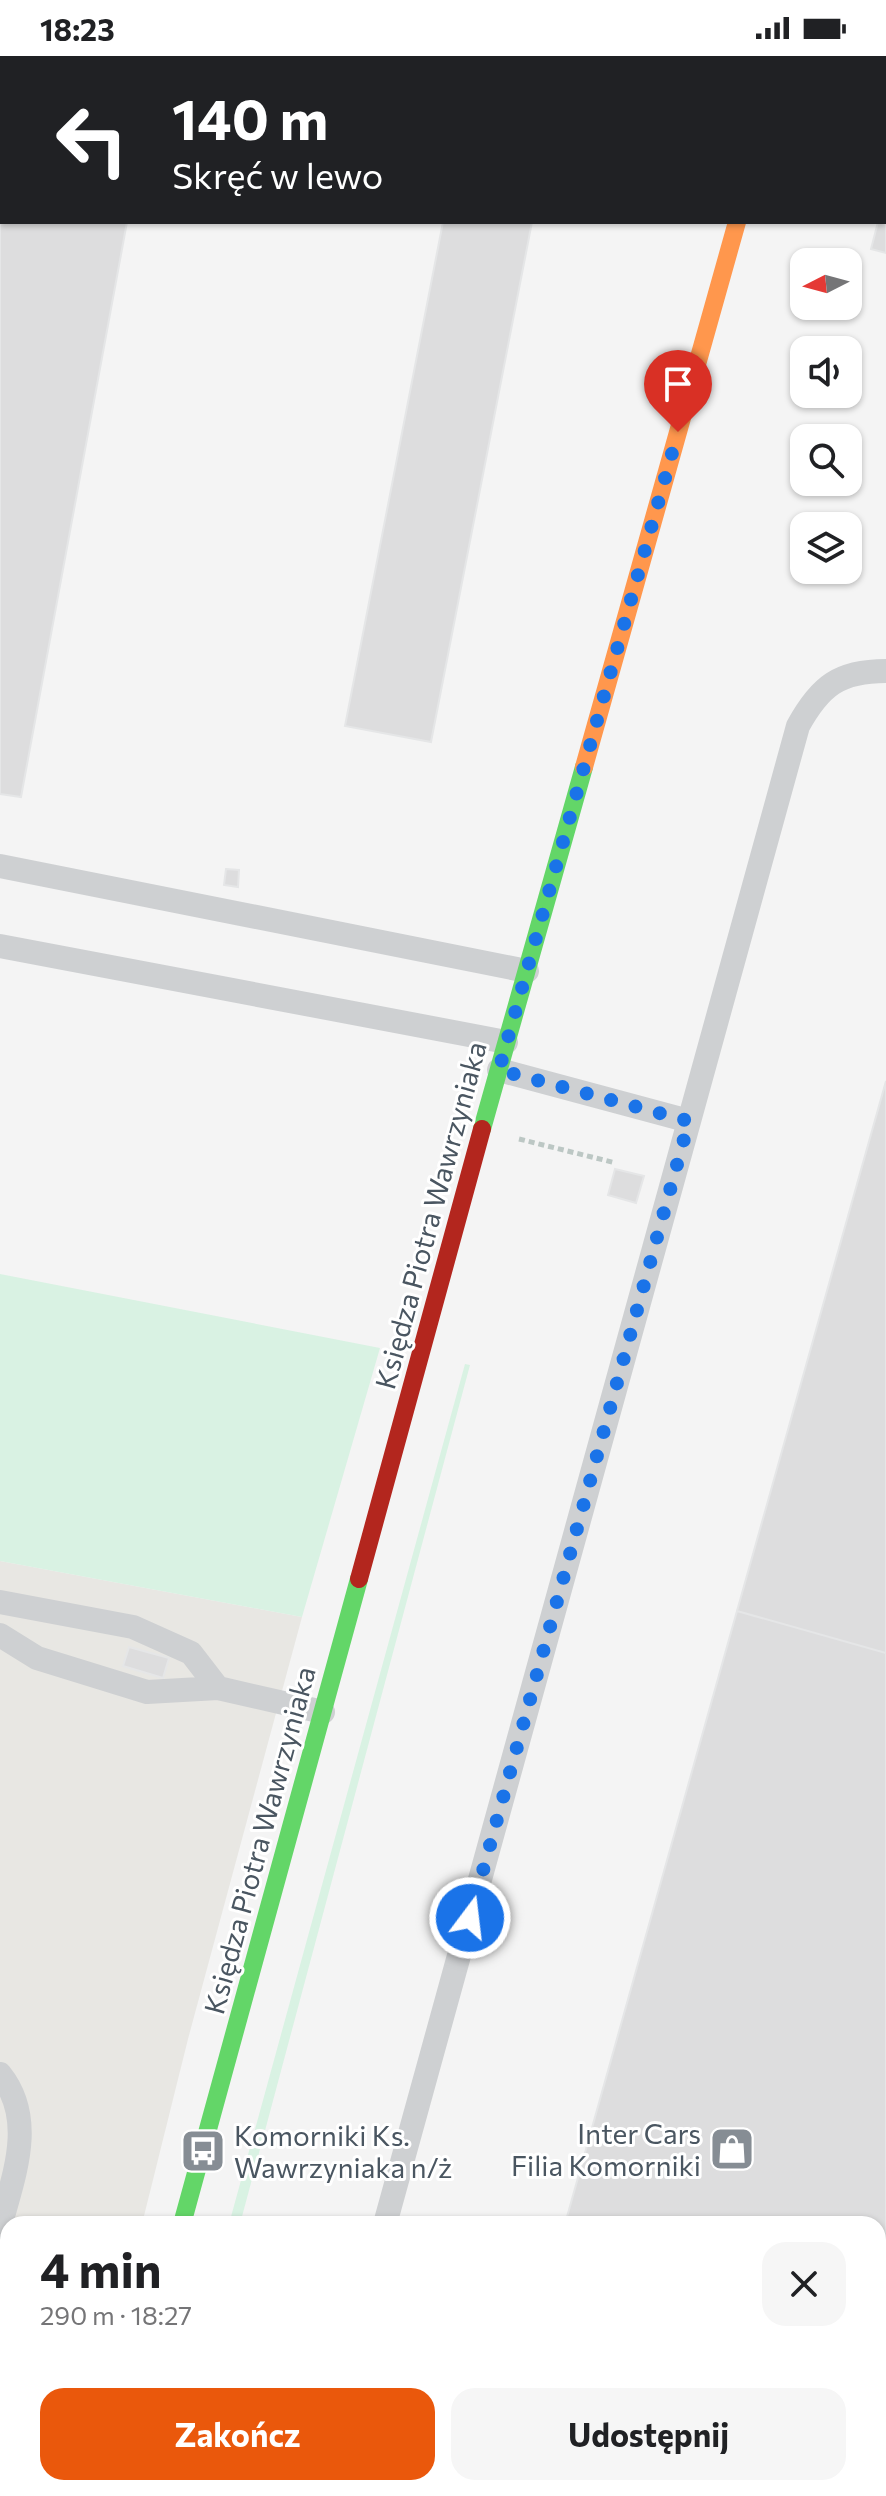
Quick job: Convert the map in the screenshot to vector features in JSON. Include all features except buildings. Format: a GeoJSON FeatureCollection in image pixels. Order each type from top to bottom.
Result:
{"type":"FeatureCollection","features":[{"type":"Feature","properties":{"kind":"street","name":"Księdza Piotra Wawrzyniaka"},"geometry":{"type":"LineString","coordinates":[[184,2216],[506,1042],[736,224]]}},
{"type":"Feature","properties":{"kind":"lane"},"geometry":{"type":"LineString","coordinates":[[387,2216],[798,726],[811,703],[829,683],[855,673],[886,671]]}},
{"type":"Feature","properties":{"kind":"lane"},"geometry":{"type":"LineString","coordinates":[[0,866],[527,971]]}},
{"type":"Feature","properties":{"kind":"lane"},"geometry":{"type":"LineString","coordinates":[[0,946],[506,1042]]}},
{"type":"Feature","properties":{"kind":"lane"},"geometry":{"type":"LineString","coordinates":[[499,1070],[689,1121]]}},
{"type":"Feature","properties":{"kind":"lane"},"geometry":{"type":"LineString","coordinates":[[0,1602],[133,1627],[191,1653],[218,1688]]}},
{"type":"Feature","properties":{"kind":"lane"},"geometry":{"type":"LineString","coordinates":[[0,1635],[37,1658],[147,1692],[218,1688],[323,1712]]}},
{"type":"Feature","properties":{"kind":"lane"},"geometry":{"type":"LineString","coordinates":[[0,2074],[18,2105],[21,2130],[18,2156],[3,2216]]}},
{"type":"Feature","properties":{"kind":"path"},"geometry":{"type":"LineString","coordinates":[[512,1144],[518,1138],[616,1163]]}},
{"type":"Feature","properties":{"kind":"shaded area"},"geometry":{"type":"Polygon","coordinates":[[[0,1561],[302,1617],[188,2039],[144,2216],[0,2216],[0,1561]]]}},
{"type":"Feature","properties":{"kind":"green space"},"geometry":{"type":"Polygon","coordinates":[[[0,1274],[380,1348],[302,1617],[0,1561],[0,1274]]]}},
{"type":"Feature","properties":{"kind":"green space"},"geometry":{"type":"Polygon","coordinates":[[[465,1364],[470,1365],[242,2216],[231,2216],[465,1364]]]}},
{"type":"Feature","properties":{"kind":"traffic: fast"},"geometry":{"type":"LineString","coordinates":[[482,1129],[584,767]]}},
{"type":"Feature","properties":{"kind":"traffic: fast"},"geometry":{"type":"LineString","coordinates":[[184,2216],[359,1579]]}},
{"type":"Feature","properties":{"kind":"traffic: slow"},"geometry":{"type":"LineString","coordinates":[[584,767],[736,224]]}},
{"type":"Feature","properties":{"kind":"traffic: jam"},"geometry":{"type":"LineString","coordinates":[[359,1579],[482,1129]]}},
{"type":"Feature","properties":{"kind":"place","name":"Inter Cars Filia Komorniki"},"geometry":{"type":"Point","coordinates":[732,2149]}},
{"type":"Feature","properties":{"kind":"place","name":"Komorniki Ks. Wawrzyniaka n/ż"},"geometry":{"type":"Point","coordinates":[203,2151]}},
{"type":"Feature","properties":{"kind":"route"},"geometry":{"type":"LineString","coordinates":[[470,1918],[689,1121],[499,1070],[678,432]]}}]}
